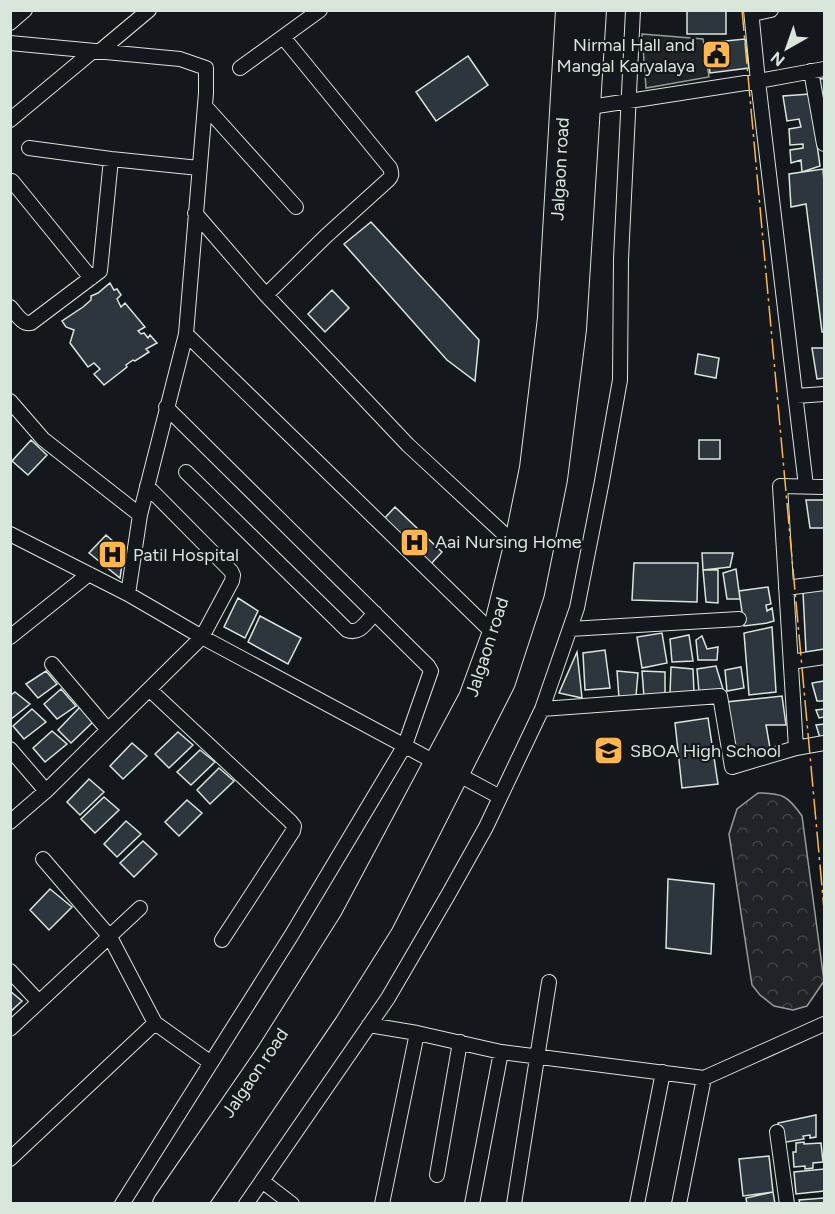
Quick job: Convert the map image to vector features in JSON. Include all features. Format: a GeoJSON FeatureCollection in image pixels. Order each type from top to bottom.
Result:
{"type":"FeatureCollection","features":[{"type":"Feature","properties":{"kind":"highway","name":"Jalgaon road"},"geometry":{"type":"LineString","coordinates":[[166,1203],[270,1053],[502,682],[531,593],[552,490],[573,329],[575,110],[569,10]]}},
{"type":"Feature","properties":{"kind":"highway","name":"Jalgaon road"},"geometry":{"type":"LineString","coordinates":[[193,1203],[325,1010],[381,921],[447,768],[495,635],[533,468],[575,110],[593,10]]}},
{"type":"Feature","properties":{"kind":"street"},"geometry":{"type":"LineString","coordinates":[[10,23],[25,10]]}},
{"type":"Feature","properties":{"kind":"street"},"geometry":{"type":"LineString","coordinates":[[10,120],[148,10]]}},
{"type":"Feature","properties":{"kind":"street"},"geometry":{"type":"LineString","coordinates":[[246,1203],[388,998],[448,895],[486,827],[542,709],[570,629],[579,596],[620,380],[621,259],[633,10]]}},
{"type":"Feature","properties":{"kind":"street"},"geometry":{"type":"LineString","coordinates":[[771,10],[752,12],[758,81],[806,486]]}},
{"type":"Feature","properties":{"kind":"street"},"geometry":{"type":"LineString","coordinates":[[240,68],[320,11]]}},
{"type":"Feature","properties":{"kind":"street"},"geometry":{"type":"LineString","coordinates":[[266,295],[388,180],[392,173],[284,37]]}},
{"type":"Feature","properties":{"kind":"street"},"geometry":{"type":"LineString","coordinates":[[10,43],[180,59],[206,68],[205,106],[186,334],[140,515],[128,594]]}},
{"type":"Feature","properties":{"kind":"street"},"geometry":{"type":"LineString","coordinates":[[575,110],[818,70],[825,144]]}},
{"type":"Feature","properties":{"kind":"street"},"geometry":{"type":"LineString","coordinates":[[205,106],[296,207]]}},
{"type":"Feature","properties":{"kind":"street"},"geometry":{"type":"LineString","coordinates":[[29,148],[199,168]]}},
{"type":"Feature","properties":{"kind":"street"},"geometry":{"type":"LineString","coordinates":[[10,307],[22,321],[27,324],[32,323],[98,274],[101,267],[111,159]]}},
{"type":"Feature","properties":{"kind":"street"},"geometry":{"type":"LineString","coordinates":[[12,182],[91,278]]}},
{"type":"Feature","properties":{"kind":"street"},"geometry":{"type":"LineString","coordinates":[[195,213],[266,295],[408,445],[517,546]]}},
{"type":"Feature","properties":{"kind":"street"},"geometry":{"type":"LineString","coordinates":[[186,334],[495,635]]}},
{"type":"Feature","properties":{"kind":"street"},"geometry":{"type":"LineString","coordinates":[[796,396],[825,394]]}},
{"type":"Feature","properties":{"kind":"street"},"geometry":{"type":"LineString","coordinates":[[10,401],[43,439],[140,515]]}},
{"type":"Feature","properties":{"kind":"street"},"geometry":{"type":"LineString","coordinates":[[122,1203],[299,923],[405,745],[431,671],[166,407]]}},
{"type":"Feature","properties":{"kind":"street"},"geometry":{"type":"LineString","coordinates":[[186,472],[347,630],[358,631],[375,613]]}},
{"type":"Feature","properties":{"kind":"street"},"geometry":{"type":"LineString","coordinates":[[10,822],[46,791],[202,637],[232,581],[231,571],[147,486]]}},
{"type":"Feature","properties":{"kind":"street"},"geometry":{"type":"LineString","coordinates":[[796,748],[780,486],[825,487]]}},
{"type":"Feature","properties":{"kind":"street"},"geometry":{"type":"LineString","coordinates":[[10,534],[128,594],[202,637],[500,797]]}},
{"type":"Feature","properties":{"kind":"street"},"geometry":{"type":"LineString","coordinates":[[10,637],[89,574]]}},
{"type":"Feature","properties":{"kind":"street"},"geometry":{"type":"LineString","coordinates":[[786,588],[825,583]]}},
{"type":"Feature","properties":{"kind":"street"},"geometry":{"type":"LineString","coordinates":[[570,629],[740,620]]}},
{"type":"Feature","properties":{"kind":"street"},"geometry":{"type":"LineString","coordinates":[[791,662],[825,657]]}},
{"type":"Feature","properties":{"kind":"street"},"geometry":{"type":"LineString","coordinates":[[52,663],[108,730]]}},
{"type":"Feature","properties":{"kind":"street"},"geometry":{"type":"LineString","coordinates":[[150,690],[294,826],[293,831],[222,940]]}},
{"type":"Feature","properties":{"kind":"street"},"geometry":{"type":"LineString","coordinates":[[542,709],[720,696],[732,767],[796,748],[825,743]]}},
{"type":"Feature","properties":{"kind":"street"},"geometry":{"type":"LineString","coordinates":[[10,749],[46,791]]}},
{"type":"Feature","properties":{"kind":"street"},"geometry":{"type":"LineString","coordinates":[[43,859],[110,937],[155,1023],[211,1063]]}},
{"type":"Feature","properties":{"kind":"street"},"geometry":{"type":"LineString","coordinates":[[10,1029],[140,908]]}},
{"type":"Feature","properties":{"kind":"street"},"geometry":{"type":"LineString","coordinates":[[10,970],[39,1002]]}},
{"type":"Feature","properties":{"kind":"street"},"geometry":{"type":"LineString","coordinates":[[514,1203],[549,982]]}},
{"type":"Feature","properties":{"kind":"street"},"geometry":{"type":"LineString","coordinates":[[10,1159],[155,1023]]}},
{"type":"Feature","properties":{"kind":"street"},"geometry":{"type":"LineString","coordinates":[[369,1025],[501,1052],[704,1078],[824,1027]]}},
{"type":"Feature","properties":{"kind":"street"},"geometry":{"type":"LineString","coordinates":[[382,1203],[417,1033]]}},
{"type":"Feature","properties":{"kind":"street"},"geometry":{"type":"LineString","coordinates":[[437,1175],[460,1042]]}},
{"type":"Feature","properties":{"kind":"street"},"geometry":{"type":"LineString","coordinates":[[472,1203],[501,1052]]}},
{"type":"Feature","properties":{"kind":"street"},"geometry":{"type":"LineString","coordinates":[[637,1203],[663,1072]]}},
{"type":"Feature","properties":{"kind":"street"},"geometry":{"type":"LineString","coordinates":[[679,1203],[704,1078]]}},
{"type":"Feature","properties":{"kind":"street"},"geometry":{"type":"LineString","coordinates":[[777,1132],[787,1203]]}},
{"type":"Feature","properties":{"kind":"street"},"geometry":{"type":"LineString","coordinates":[[262,1181],[292,1203]]}},
{"type":"Feature","properties":{"kind":"green space"},"geometry":{"type":"Polygon","coordinates":[[[642,34],[703,39],[709,77],[646,88],[642,34]]]}},
{"type":"Feature","properties":{"kind":"green space"},"geometry":{"type":"Polygon","coordinates":[[[758,793],[784,797],[802,816],[824,981],[807,1006],[793,1010],[774,1006],[752,985],[729,834],[737,809],[758,793]]]}},
{"type":"Feature","properties":{"kind":"building"},"geometry":{"type":"Polygon","coordinates":[[[687,10],[726,10],[726,34],[687,34],[687,10]]]}},
{"type":"Feature","properties":{"kind":"building"},"geometry":{"type":"Polygon","coordinates":[[[745,39],[749,68],[710,73],[706,43],[745,39]]]}},
{"type":"Feature","properties":{"kind":"building"},"geometry":{"type":"Polygon","coordinates":[[[468,56],[488,85],[436,121],[416,92],[468,56]]]}},
{"type":"Feature","properties":{"kind":"building"},"geometry":{"type":"Polygon","coordinates":[[[824,78],[824,114],[817,80],[824,78]]]}},
{"type":"Feature","properties":{"kind":"building"},"geometry":{"type":"Polygon","coordinates":[[[810,94],[820,166],[802,172],[801,160],[791,163],[790,150],[803,148],[803,144],[790,145],[789,129],[801,127],[799,119],[787,121],[783,96],[810,94]]]}},
{"type":"Feature","properties":{"kind":"building"},"geometry":{"type":"Polygon","coordinates":[[[823,169],[824,332],[822,332],[806,204],[791,207],[789,174],[823,169]]]}},
{"type":"Feature","properties":{"kind":"building"},"geometry":{"type":"Polygon","coordinates":[[[371,222],[479,340],[475,381],[447,360],[344,244],[371,222]]]}},
{"type":"Feature","properties":{"kind":"building"},"geometry":{"type":"Polygon","coordinates":[[[110,283],[121,295],[117,299],[121,307],[125,303],[145,327],[138,331],[141,334],[144,333],[148,338],[150,335],[157,343],[146,349],[149,352],[126,365],[127,367],[104,385],[94,374],[100,369],[94,363],[88,367],[70,343],[74,330],[66,327],[62,321],[83,307],[91,300],[91,296],[110,283]]]}},
{"type":"Feature","properties":{"kind":"building"},"geometry":{"type":"Polygon","coordinates":[[[332,290],[349,308],[325,332],[308,314],[332,290]]]}},
{"type":"Feature","properties":{"kind":"building"},"geometry":{"type":"Polygon","coordinates":[[[812,348],[824,348],[824,378],[817,379],[812,348]]]}},
{"type":"Feature","properties":{"kind":"building"},"geometry":{"type":"Polygon","coordinates":[[[698,354],[719,358],[716,378],[695,374],[698,354]]]}},
{"type":"Feature","properties":{"kind":"building"},"geometry":{"type":"Polygon","coordinates":[[[31,440],[47,455],[28,475],[12,461],[31,440]]]}},
{"type":"Feature","properties":{"kind":"building"},"geometry":{"type":"Polygon","coordinates":[[[699,440],[720,440],[720,459],[699,459],[699,440]]]}},
{"type":"Feature","properties":{"kind":"building"},"geometry":{"type":"Polygon","coordinates":[[[806,500],[824,500],[824,528],[810,528],[806,500]]]}},
{"type":"Feature","properties":{"kind":"building"},"geometry":{"type":"Polygon","coordinates":[[[395,507],[442,552],[429,566],[382,521],[395,507]]]}},
{"type":"Feature","properties":{"kind":"building"},"geometry":{"type":"Polygon","coordinates":[[[106,535],[124,551],[120,578],[89,553],[106,535]]]}},
{"type":"Feature","properties":{"kind":"building"},"geometry":{"type":"Polygon","coordinates":[[[702,553],[733,553],[730,567],[703,570],[702,553]]]}},
{"type":"Feature","properties":{"kind":"building"},"geometry":{"type":"Polygon","coordinates":[[[634,563],[698,563],[697,602],[632,600],[634,563]]]}},
{"type":"Feature","properties":{"kind":"building"},"geometry":{"type":"Polygon","coordinates":[[[736,569],[740,599],[727,599],[723,573],[736,569]]]}},
{"type":"Feature","properties":{"kind":"building"},"geometry":{"type":"Polygon","coordinates":[[[703,570],[718,570],[718,603],[706,602],[703,570]]]}},
{"type":"Feature","properties":{"kind":"building"},"geometry":{"type":"Polygon","coordinates":[[[768,587],[771,604],[766,605],[767,611],[772,608],[774,621],[744,626],[739,591],[768,587]]]}},
{"type":"Feature","properties":{"kind":"building"},"geometry":{"type":"Polygon","coordinates":[[[824,589],[824,649],[806,652],[803,592],[824,589]]]}},
{"type":"Feature","properties":{"kind":"building"},"geometry":{"type":"Polygon","coordinates":[[[238,598],[258,611],[245,638],[224,627],[238,598]]]}},
{"type":"Feature","properties":{"kind":"building"},"geometry":{"type":"Polygon","coordinates":[[[260,616],[301,638],[288,664],[248,642],[260,616]]]}},
{"type":"Feature","properties":{"kind":"building"},"geometry":{"type":"Polygon","coordinates":[[[772,627],[776,692],[749,695],[744,633],[772,627]]]}},
{"type":"Feature","properties":{"kind":"building"},"geometry":{"type":"Polygon","coordinates":[[[662,633],[667,663],[642,668],[637,637],[662,633]]]}},
{"type":"Feature","properties":{"kind":"building"},"geometry":{"type":"Polygon","coordinates":[[[689,635],[693,661],[672,662],[670,639],[689,635]]]}},
{"type":"Feature","properties":{"kind":"building"},"geometry":{"type":"Polygon","coordinates":[[[702,636],[707,649],[718,647],[717,660],[698,660],[696,640],[702,636]]]}},
{"type":"Feature","properties":{"kind":"building"},"geometry":{"type":"Polygon","coordinates":[[[605,650],[610,688],[585,690],[583,653],[605,650]]]}},
{"type":"Feature","properties":{"kind":"building"},"geometry":{"type":"Polygon","coordinates":[[[577,652],[582,698],[559,693],[577,652]]]}},
{"type":"Feature","properties":{"kind":"building"},"geometry":{"type":"Polygon","coordinates":[[[716,666],[723,689],[699,692],[697,669],[716,666]]]}},
{"type":"Feature","properties":{"kind":"building"},"geometry":{"type":"Polygon","coordinates":[[[671,667],[693,669],[694,693],[670,694],[671,667]]]}},
{"type":"Feature","properties":{"kind":"building"},"geometry":{"type":"Polygon","coordinates":[[[741,667],[744,688],[727,691],[725,670],[741,667]]]}},
{"type":"Feature","properties":{"kind":"building"},"geometry":{"type":"Polygon","coordinates":[[[46,671],[57,684],[38,698],[26,684],[46,671]]]}},
{"type":"Feature","properties":{"kind":"building"},"geometry":{"type":"Polygon","coordinates":[[[617,671],[638,673],[636,696],[619,698],[617,671]]]}},
{"type":"Feature","properties":{"kind":"building"},"geometry":{"type":"Polygon","coordinates":[[[642,671],[665,672],[665,693],[644,697],[642,671]]]}},
{"type":"Feature","properties":{"kind":"building"},"geometry":{"type":"Polygon","coordinates":[[[824,681],[824,701],[817,701],[812,683],[824,681]]]}},
{"type":"Feature","properties":{"kind":"building"},"geometry":{"type":"Polygon","coordinates":[[[61,689],[76,706],[57,719],[44,704],[61,689]]]}},
{"type":"Feature","properties":{"kind":"building"},"geometry":{"type":"Polygon","coordinates":[[[15,692],[30,704],[10,720],[10,696],[15,692]]]}},
{"type":"Feature","properties":{"kind":"building"},"geometry":{"type":"Polygon","coordinates":[[[782,696],[786,725],[766,725],[770,748],[733,757],[726,702],[782,696]]]}},
{"type":"Feature","properties":{"kind":"building"},"geometry":{"type":"Polygon","coordinates":[[[80,707],[95,720],[71,743],[58,730],[80,707]]]}},
{"type":"Feature","properties":{"kind":"building"},"geometry":{"type":"Polygon","coordinates":[[[32,709],[46,722],[24,739],[13,726],[32,709]]]}},
{"type":"Feature","properties":{"kind":"building"},"geometry":{"type":"Polygon","coordinates":[[[824,709],[824,717],[819,718],[816,710],[824,709]]]}},
{"type":"Feature","properties":{"kind":"building"},"geometry":{"type":"Polygon","coordinates":[[[708,718],[718,784],[682,788],[675,723],[708,718]]]}},
{"type":"Feature","properties":{"kind":"building"},"geometry":{"type":"Polygon","coordinates":[[[824,724],[824,737],[820,738],[816,725],[824,724]]]}},
{"type":"Feature","properties":{"kind":"building"},"geometry":{"type":"Polygon","coordinates":[[[52,731],[67,744],[45,762],[33,748],[52,731]]]}},
{"type":"Feature","properties":{"kind":"building"},"geometry":{"type":"Polygon","coordinates":[[[178,732],[193,745],[169,768],[155,754],[178,732]]]}},
{"type":"Feature","properties":{"kind":"building"},"geometry":{"type":"Polygon","coordinates":[[[132,743],[147,756],[123,779],[110,766],[132,743]]]}},
{"type":"Feature","properties":{"kind":"building"},"geometry":{"type":"Polygon","coordinates":[[[200,750],[215,762],[191,785],[177,772],[200,750]]]}},
{"type":"Feature","properties":{"kind":"building"},"geometry":{"type":"Polygon","coordinates":[[[219,768],[234,781],[210,804],[197,790],[219,768]]]}},
{"type":"Feature","properties":{"kind":"building"},"geometry":{"type":"Polygon","coordinates":[[[89,779],[104,792],[80,815],[67,802],[89,779]]]}},
{"type":"Feature","properties":{"kind":"building"},"geometry":{"type":"Polygon","coordinates":[[[104,797],[119,810],[95,833],[81,819],[104,797]]]}},
{"type":"Feature","properties":{"kind":"building"},"geometry":{"type":"Polygon","coordinates":[[[187,800],[202,813],[179,836],[165,822],[187,800]]]}},
{"type":"Feature","properties":{"kind":"building"},"geometry":{"type":"Polygon","coordinates":[[[126,821],[141,834],[117,857],[104,844],[126,821]]]}},
{"type":"Feature","properties":{"kind":"building"},"geometry":{"type":"Polygon","coordinates":[[[143,841],[157,854],[134,877],[120,863],[143,841]]]}},
{"type":"Feature","properties":{"kind":"building"},"geometry":{"type":"Polygon","coordinates":[[[668,879],[714,884],[711,954],[666,948],[668,879]]]}},
{"type":"Feature","properties":{"kind":"building"},"geometry":{"type":"Polygon","coordinates":[[[50,889],[72,907],[49,930],[30,910],[50,889]]]}},
{"type":"Feature","properties":{"kind":"building"},"geometry":{"type":"Polygon","coordinates":[[[10,991],[22,1001],[10,1012],[10,991]]]}},
{"type":"Feature","properties":{"kind":"building"},"geometry":{"type":"Polygon","coordinates":[[[816,1115],[816,1137],[803,1136],[804,1139],[781,1143],[778,1123],[816,1115]]]}},
{"type":"Feature","properties":{"kind":"building"},"geometry":{"type":"Polygon","coordinates":[[[804,1142],[804,1144],[821,1143],[823,1162],[813,1163],[813,1168],[794,1167],[793,1152],[796,1152],[796,1143],[804,1142]]]}},
{"type":"Feature","properties":{"kind":"building"},"geometry":{"type":"Polygon","coordinates":[[[769,1156],[773,1192],[743,1196],[739,1159],[769,1156]]]}},
{"type":"Feature","properties":{"kind":"building"},"geometry":{"type":"Polygon","coordinates":[[[824,1169],[824,1191],[796,1194],[794,1172],[824,1169]]]}},
{"type":"Feature","properties":{"kind":"building"},"geometry":{"type":"Polygon","coordinates":[[[773,1192],[775,1204],[747,1204],[746,1198],[773,1192]]]}},
{"type":"Feature","properties":{"kind":"building"},"geometry":{"type":"Polygon","coordinates":[[[824,1198],[824,1204],[800,1204],[799,1200],[824,1198]]]}},
{"type":"Feature","properties":{"kind":"power"},"geometry":{"type":"LineString","coordinates":[[742,10],[824,909]]}},
{"type":"Feature","properties":{"kind":"place","name":"Nirmal Hall and Mangal Karyalaya"},"geometry":{"type":"Point","coordinates":[716,55]}},
{"type":"Feature","properties":{"kind":"place","name":"Aai Nursing Home"},"geometry":{"type":"Point","coordinates":[414,542]}},
{"type":"Feature","properties":{"kind":"place","name":"Patil Hospital"},"geometry":{"type":"Point","coordinates":[112,555]}},
{"type":"Feature","properties":{"kind":"place","name":"SBOA High School"},"geometry":{"type":"Point","coordinates":[609,751]}}]}
